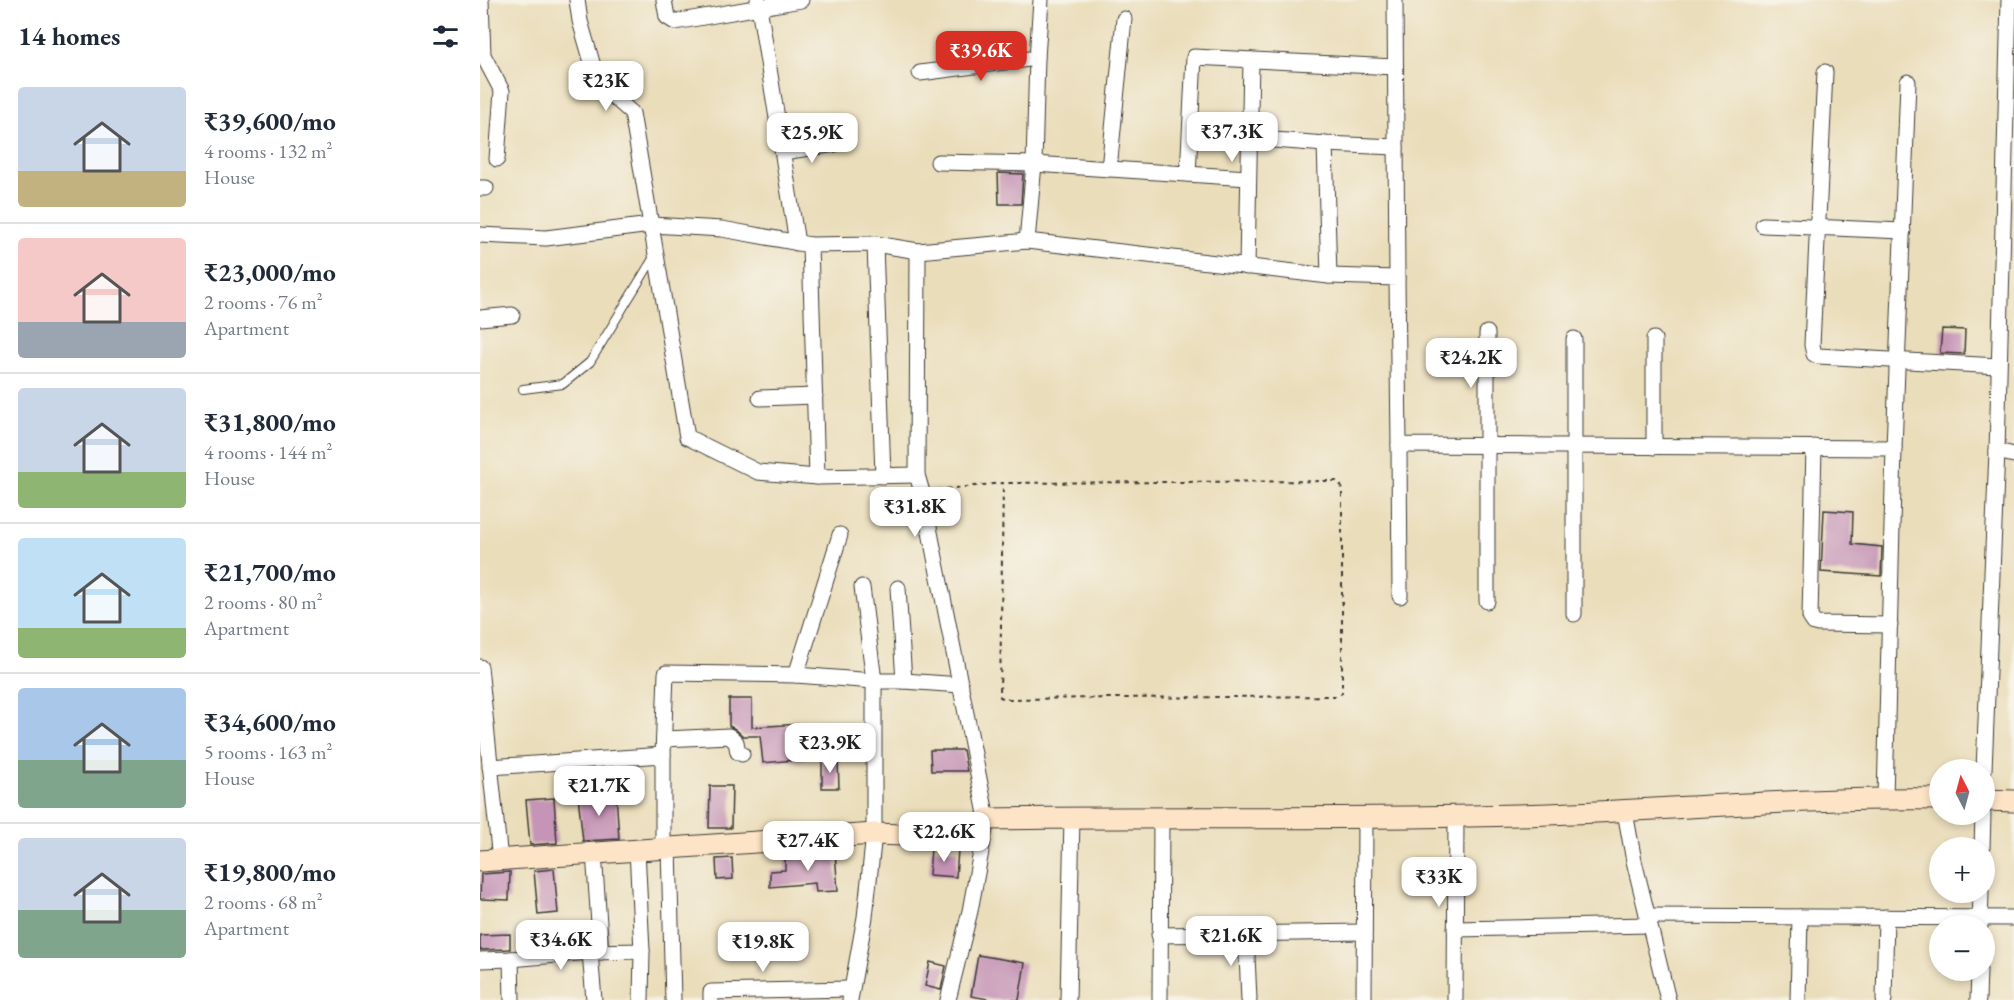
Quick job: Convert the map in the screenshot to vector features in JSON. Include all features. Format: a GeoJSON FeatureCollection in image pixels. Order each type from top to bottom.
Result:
{"type":"FeatureCollection","features":[{"type":"Feature","properties":{"kind":"main road"},"geometry":{"type":"LineString","coordinates":[[490,861],[874,834],[961,837],[973,832],[987,819],[1365,818],[1625,812],[1715,805],[1885,798],[1929,799]]}},
{"type":"Feature","properties":{"kind":"main road"},"geometry":{"type":"LineString","coordinates":[[1995,800],[2014,801]]}},
{"type":"Feature","properties":{"kind":"street"},"geometry":{"type":"LineString","coordinates":[[481,0],[483,55],[502,91],[497,159]]}},
{"type":"Feature","properties":{"kind":"street"},"geometry":{"type":"LineString","coordinates":[[577,0],[580,21],[598,83],[632,113],[687,437],[758,472],[817,477],[917,475]]}},
{"type":"Feature","properties":{"kind":"street"},"geometry":{"type":"LineString","coordinates":[[664,0],[667,17],[675,22],[758,4],[801,0]]}},
{"type":"Feature","properties":{"kind":"street"},"geometry":{"type":"LineString","coordinates":[[1027,241],[1034,164],[1041,0]]}},
{"type":"Feature","properties":{"kind":"street"},"geometry":{"type":"LineString","coordinates":[[1395,0],[1400,596]]}},
{"type":"Feature","properties":{"kind":"street"},"geometry":{"type":"LineString","coordinates":[[1984,759],[1997,451],[1998,366],[2008,246],[2009,0]]}},
{"type":"Feature","properties":{"kind":"street"},"geometry":{"type":"LineString","coordinates":[[758,4],[783,152],[803,244],[814,396],[817,477]]}},
{"type":"Feature","properties":{"kind":"street"},"geometry":{"type":"LineString","coordinates":[[1109,169],[1124,19]]}},
{"type":"Feature","properties":{"kind":"street"},"geometry":{"type":"LineString","coordinates":[[1188,174],[1194,57],[1395,67]]}},
{"type":"Feature","properties":{"kind":"street"},"geometry":{"type":"LineString","coordinates":[[920,73],[1037,58]]}},
{"type":"Feature","properties":{"kind":"street"},"geometry":{"type":"LineString","coordinates":[[1247,267],[1251,60]]}},
{"type":"Feature","properties":{"kind":"street"},"geometry":{"type":"LineString","coordinates":[[1825,72],[1816,228],[1812,345],[1814,354],[1818,357],[1998,366]]}},
{"type":"Feature","properties":{"kind":"street"},"geometry":{"type":"LineString","coordinates":[[1885,798],[1894,448],[1908,82]]}},
{"type":"Feature","properties":{"kind":"street"},"geometry":{"type":"LineString","coordinates":[[1249,138],[1396,147]]}},
{"type":"Feature","properties":{"kind":"street"},"geometry":{"type":"LineString","coordinates":[[783,152],[835,144]]}},
{"type":"Feature","properties":{"kind":"street"},"geometry":{"type":"LineString","coordinates":[[1325,144],[1329,276]]}},
{"type":"Feature","properties":{"kind":"street"},"geometry":{"type":"LineString","coordinates":[[938,162],[1034,164],[1248,178]]}},
{"type":"Feature","properties":{"kind":"street"},"geometry":{"type":"LineString","coordinates":[[480,235],[546,238],[651,225],[722,229],[803,244],[875,244],[918,251],[1027,241],[1329,276],[1397,278]]}},
{"type":"Feature","properties":{"kind":"street"},"geometry":{"type":"LineString","coordinates":[[1763,225],[1903,231]]}},
{"type":"Feature","properties":{"kind":"street"},"geometry":{"type":"LineString","coordinates":[[875,244],[883,476]]}},
{"type":"Feature","properties":{"kind":"street"},"geometry":{"type":"LineString","coordinates":[[918,251],[917,475],[987,819],[970,911],[948,1000]]}},
{"type":"Feature","properties":{"kind":"street"},"geometry":{"type":"LineString","coordinates":[[480,318],[512,315]]}},
{"type":"Feature","properties":{"kind":"street"},"geometry":{"type":"LineString","coordinates":[[1487,333],[1487,601]]}},
{"type":"Feature","properties":{"kind":"street"},"geometry":{"type":"LineString","coordinates":[[1574,339],[1574,614]]}},
{"type":"Feature","properties":{"kind":"street"},"geometry":{"type":"LineString","coordinates":[[1654,339],[1654,447]]}},
{"type":"Feature","properties":{"kind":"street"},"geometry":{"type":"LineString","coordinates":[[760,398],[814,396]]}},
{"type":"Feature","properties":{"kind":"street"},"geometry":{"type":"LineString","coordinates":[[1399,445],[1894,448]]}},
{"type":"Feature","properties":{"kind":"street"},"geometry":{"type":"LineString","coordinates":[[1814,447],[1810,617],[1818,624],[1890,625]]}},
{"type":"Feature","properties":{"kind":"street"},"geometry":{"type":"LineString","coordinates":[[1997,451],[2014,455]]}},
{"type":"Feature","properties":{"kind":"street"},"geometry":{"type":"LineString","coordinates":[[796,675],[840,535]]}},
{"type":"Feature","properties":{"kind":"street"},"geometry":{"type":"LineString","coordinates":[[711,1000],[711,992],[784,995],[851,994],[865,917],[874,834],[874,681],[862,587]]}},
{"type":"Feature","properties":{"kind":"street"},"geometry":{"type":"LineString","coordinates":[[898,588],[904,681]]}},
{"type":"Feature","properties":{"kind":"street"},"geometry":{"type":"LineString","coordinates":[[480,667],[482,717],[490,767],[490,861]]}},
{"type":"Feature","properties":{"kind":"street"},"geometry":{"type":"LineString","coordinates":[[673,1000],[663,755],[666,673],[796,675],[961,686]]}},
{"type":"Feature","properties":{"kind":"street"},"geometry":{"type":"LineString","coordinates":[[665,739],[729,736],[736,742],[738,752],[742,754]]}},
{"type":"Feature","properties":{"kind":"street"},"geometry":{"type":"LineString","coordinates":[[490,767],[663,755]]}},
{"type":"Feature","properties":{"kind":"street"},"geometry":{"type":"LineString","coordinates":[[1625,812],[1668,1000]]}},
{"type":"Feature","properties":{"kind":"street"},"geometry":{"type":"LineString","coordinates":[[1455,1000],[1456,816]]}},
{"type":"Feature","properties":{"kind":"street"},"geometry":{"type":"LineString","coordinates":[[1068,1000],[1072,817]]}},
{"type":"Feature","properties":{"kind":"street"},"geometry":{"type":"LineString","coordinates":[[1160,1000],[1161,817]]}},
{"type":"Feature","properties":{"kind":"street"},"geometry":{"type":"LineString","coordinates":[[1364,1000],[1365,818]]}},
{"type":"Feature","properties":{"kind":"street"},"geometry":{"type":"LineString","coordinates":[[637,849],[642,951],[641,1000]]}},
{"type":"Feature","properties":{"kind":"street"},"geometry":{"type":"LineString","coordinates":[[594,853],[594,1000]]}},
{"type":"Feature","properties":{"kind":"street"},"geometry":{"type":"LineString","coordinates":[[1455,928],[1648,920],[1800,917],[1929,919]]}},
{"type":"Feature","properties":{"kind":"street"},"geometry":{"type":"LineString","coordinates":[[1798,1000],[1800,917]]}},
{"type":"Feature","properties":{"kind":"street"},"geometry":{"type":"LineString","coordinates":[[1884,1000],[1886,917]]}},
{"type":"Feature","properties":{"kind":"street"},"geometry":{"type":"LineString","coordinates":[[1995,920],[2014,918]]}},
{"type":"Feature","properties":{"kind":"street"},"geometry":{"type":"LineString","coordinates":[[1159,935],[1364,932]]}},
{"type":"Feature","properties":{"kind":"street"},"geometry":{"type":"LineString","coordinates":[[1246,933],[1249,1000]]}},
{"type":"Feature","properties":{"kind":"street"},"geometry":{"type":"LineString","coordinates":[[480,960],[642,951]]}},
{"type":"Feature","properties":{"kind":"street"},"geometry":{"type":"LineString","coordinates":[[511,959],[512,1000]]}},
{"type":"Feature","properties":{"kind":"street"},"geometry":{"type":"LineString","coordinates":[[1978,1000],[1979,981]]}},
{"type":"Feature","properties":{"kind":"lane"},"geometry":{"type":"LineString","coordinates":[[523,389],[563,384],[590,362],[655,256]]}},
{"type":"Feature","properties":{"kind":"path"},"geometry":{"type":"LineString","coordinates":[[922,492],[1003,483],[1336,481],[1342,488],[1342,693],[1336,696],[1018,699],[1000,697],[1003,483]]}},
{"type":"Feature","properties":{"kind":"building"},"geometry":{"type":"Polygon","coordinates":[[[998,173],[1023,174],[1021,204],[999,204],[998,173]]]}},
{"type":"Feature","properties":{"kind":"building"},"geometry":{"type":"Polygon","coordinates":[[[1942,329],[1965,330],[1964,354],[1940,353],[1942,329]]]}},
{"type":"Feature","properties":{"kind":"building"},"geometry":{"type":"Polygon","coordinates":[[[1824,510],[1853,512],[1852,544],[1882,547],[1881,576],[1821,572],[1824,510]]]}},
{"type":"Feature","properties":{"kind":"building"},"geometry":{"type":"Polygon","coordinates":[[[729,699],[752,699],[752,727],[802,724],[805,759],[763,763],[760,736],[743,736],[729,726],[729,699]]]}},
{"type":"Feature","properties":{"kind":"building"},"geometry":{"type":"Polygon","coordinates":[[[930,750],[963,750],[967,771],[931,771],[930,750]]]}},
{"type":"Feature","properties":{"kind":"building"},"geometry":{"type":"Polygon","coordinates":[[[822,760],[838,760],[839,788],[822,788],[822,760]]]}},
{"type":"Feature","properties":{"kind":"building"},"geometry":{"type":"Polygon","coordinates":[[[710,786],[732,786],[731,828],[709,828],[710,786]]]}},
{"type":"Feature","properties":{"kind":"building"},"geometry":{"type":"Polygon","coordinates":[[[616,793],[619,839],[583,841],[578,796],[616,793]]]}},
{"type":"Feature","properties":{"kind":"building"},"geometry":{"type":"Polygon","coordinates":[[[554,798],[557,843],[530,845],[526,800],[554,798]]]}},
{"type":"Feature","properties":{"kind":"building"},"geometry":{"type":"Polygon","coordinates":[[[931,849],[958,850],[956,877],[929,875],[931,849]]]}},
{"type":"Feature","properties":{"kind":"building"},"geometry":{"type":"Polygon","coordinates":[[[835,853],[838,891],[816,892],[815,883],[770,887],[770,871],[785,870],[785,856],[835,853]]]}},
{"type":"Feature","properties":{"kind":"building"},"geometry":{"type":"Polygon","coordinates":[[[732,858],[733,879],[717,880],[716,859],[732,858]]]}},
{"type":"Feature","properties":{"kind":"building"},"geometry":{"type":"Polygon","coordinates":[[[554,869],[558,913],[538,915],[534,871],[554,869]]]}},
{"type":"Feature","properties":{"kind":"building"},"geometry":{"type":"Polygon","coordinates":[[[510,872],[509,900],[480,899],[481,874],[510,872]]]}},
{"type":"Feature","properties":{"kind":"building"},"geometry":{"type":"Polygon","coordinates":[[[510,934],[510,949],[480,950],[480,935],[510,934]]]}},
{"type":"Feature","properties":{"kind":"building"},"geometry":{"type":"Polygon","coordinates":[[[978,955],[1025,963],[1019,1000],[993,1000],[971,996],[978,955]]]}},
{"type":"Feature","properties":{"kind":"building"},"geometry":{"type":"Polygon","coordinates":[[[930,962],[946,966],[941,990],[925,986],[930,962]]]}}]}
